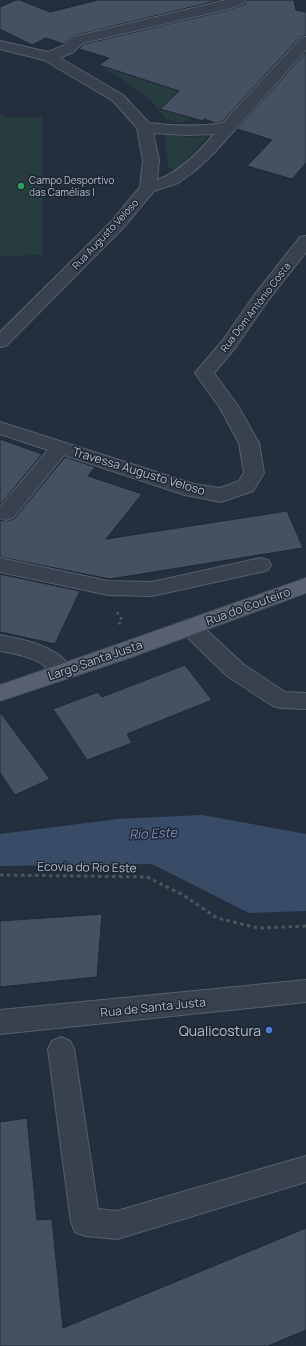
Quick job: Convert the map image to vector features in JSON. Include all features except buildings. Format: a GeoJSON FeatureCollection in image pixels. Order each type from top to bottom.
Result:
{"type":"FeatureCollection","features":[{"type":"Feature","properties":{"kind":"main road","name":"Rua do Couteiro"},"geometry":{"type":"LineString","coordinates":[[190,627],[306,585]]}},
{"type":"Feature","properties":{"kind":"main road","name":"Largo Santa Justa"},"geometry":{"type":"LineString","coordinates":[[0,693],[190,627]]}},
{"type":"Feature","properties":{"kind":"street"},"geometry":{"type":"LineString","coordinates":[[49,57],[68,49],[78,40],[223,6],[239,0]]}},
{"type":"Feature","properties":{"kind":"street"},"geometry":{"type":"LineString","coordinates":[[148,188],[172,180],[190,167],[209,150],[306,41]]}},
{"type":"Feature","properties":{"kind":"street","name":"Rua Augusto Veloso"},"geometry":{"type":"LineString","coordinates":[[0,45],[49,57],[118,98],[144,127],[151,160],[148,188],[117,225],[0,342]]}},
{"type":"Feature","properties":{"kind":"street"},"geometry":{"type":"LineString","coordinates":[[0,51],[28,51]]}},
{"type":"Feature","properties":{"kind":"street"},"geometry":{"type":"LineString","coordinates":[[144,127],[175,131],[199,131],[228,127]]}},
{"type":"Feature","properties":{"kind":"street","name":"Rua Dom António Costa"},"geometry":{"type":"LineString","coordinates":[[204,373],[229,344],[261,298],[306,241]]}},
{"type":"Feature","properties":{"kind":"street","name":"Travessa Augusto Veloso"},"geometry":{"type":"LineString","coordinates":[[0,428],[192,490],[221,495],[246,486],[254,473],[249,443],[229,406],[204,373]]}},
{"type":"Feature","properties":{"kind":"street"},"geometry":{"type":"LineString","coordinates":[[6,513],[61,447]]}},
{"type":"Feature","properties":{"kind":"street"},"geometry":{"type":"LineString","coordinates":[[0,565],[108,588],[152,589],[261,565]]}},
{"type":"Feature","properties":{"kind":"street"},"geometry":{"type":"LineString","coordinates":[[190,627],[235,670],[281,700],[306,701]]}},
{"type":"Feature","properties":{"kind":"street"},"geometry":{"type":"LineString","coordinates":[[0,643],[22,647],[47,657],[62,671]]}},
{"type":"Feature","properties":{"kind":"street","name":"Rua de Santa Justa"},"geometry":{"type":"LineString","coordinates":[[0,1022],[306,991]]}},
{"type":"Feature","properties":{"kind":"street"},"geometry":{"type":"LineString","coordinates":[[61,1049],[85,1222],[117,1225],[306,1169]]}},
{"type":"Feature","properties":{"kind":"path","name":"Ecovia do Rio Este"},"geometry":{"type":"LineString","coordinates":[[0,874],[147,877],[183,895],[217,918],[258,928],[306,926]]}},
{"type":"Feature","properties":{"kind":"green space"},"geometry":{"type":"Polygon","coordinates":[[[210,61],[160,109],[193,118],[179,123],[166,119],[152,102],[127,82],[99,65],[134,77],[152,64],[210,61]]]}},
{"type":"Feature","properties":{"kind":"green space","name":"Campo Desportivo das Camélias I"},"geometry":{"type":"Polygon","coordinates":[[[0,115],[7,118],[42,117],[43,255],[0,256],[0,115]]]}},
{"type":"Feature","properties":{"kind":"green space"},"geometry":{"type":"Polygon","coordinates":[[[165,134],[189,137],[208,136],[177,170],[168,168],[165,134]]]}},
{"type":"Feature","properties":{"kind":"water","name":"Rio Este"},"geometry":{"type":"Polygon","coordinates":[[[202,815],[306,834],[306,911],[249,913],[152,864],[0,866],[0,834],[118,819],[202,815]]]}},
{"type":"Feature","properties":{"kind":"place","name":"Campo Desportivo das Camélias I"},"geometry":{"type":"Point","coordinates":[21,186]}},
{"type":"Feature","properties":{"kind":"place","name":"Qualicostura"},"geometry":{"type":"Point","coordinates":[269,1030]}}]}
